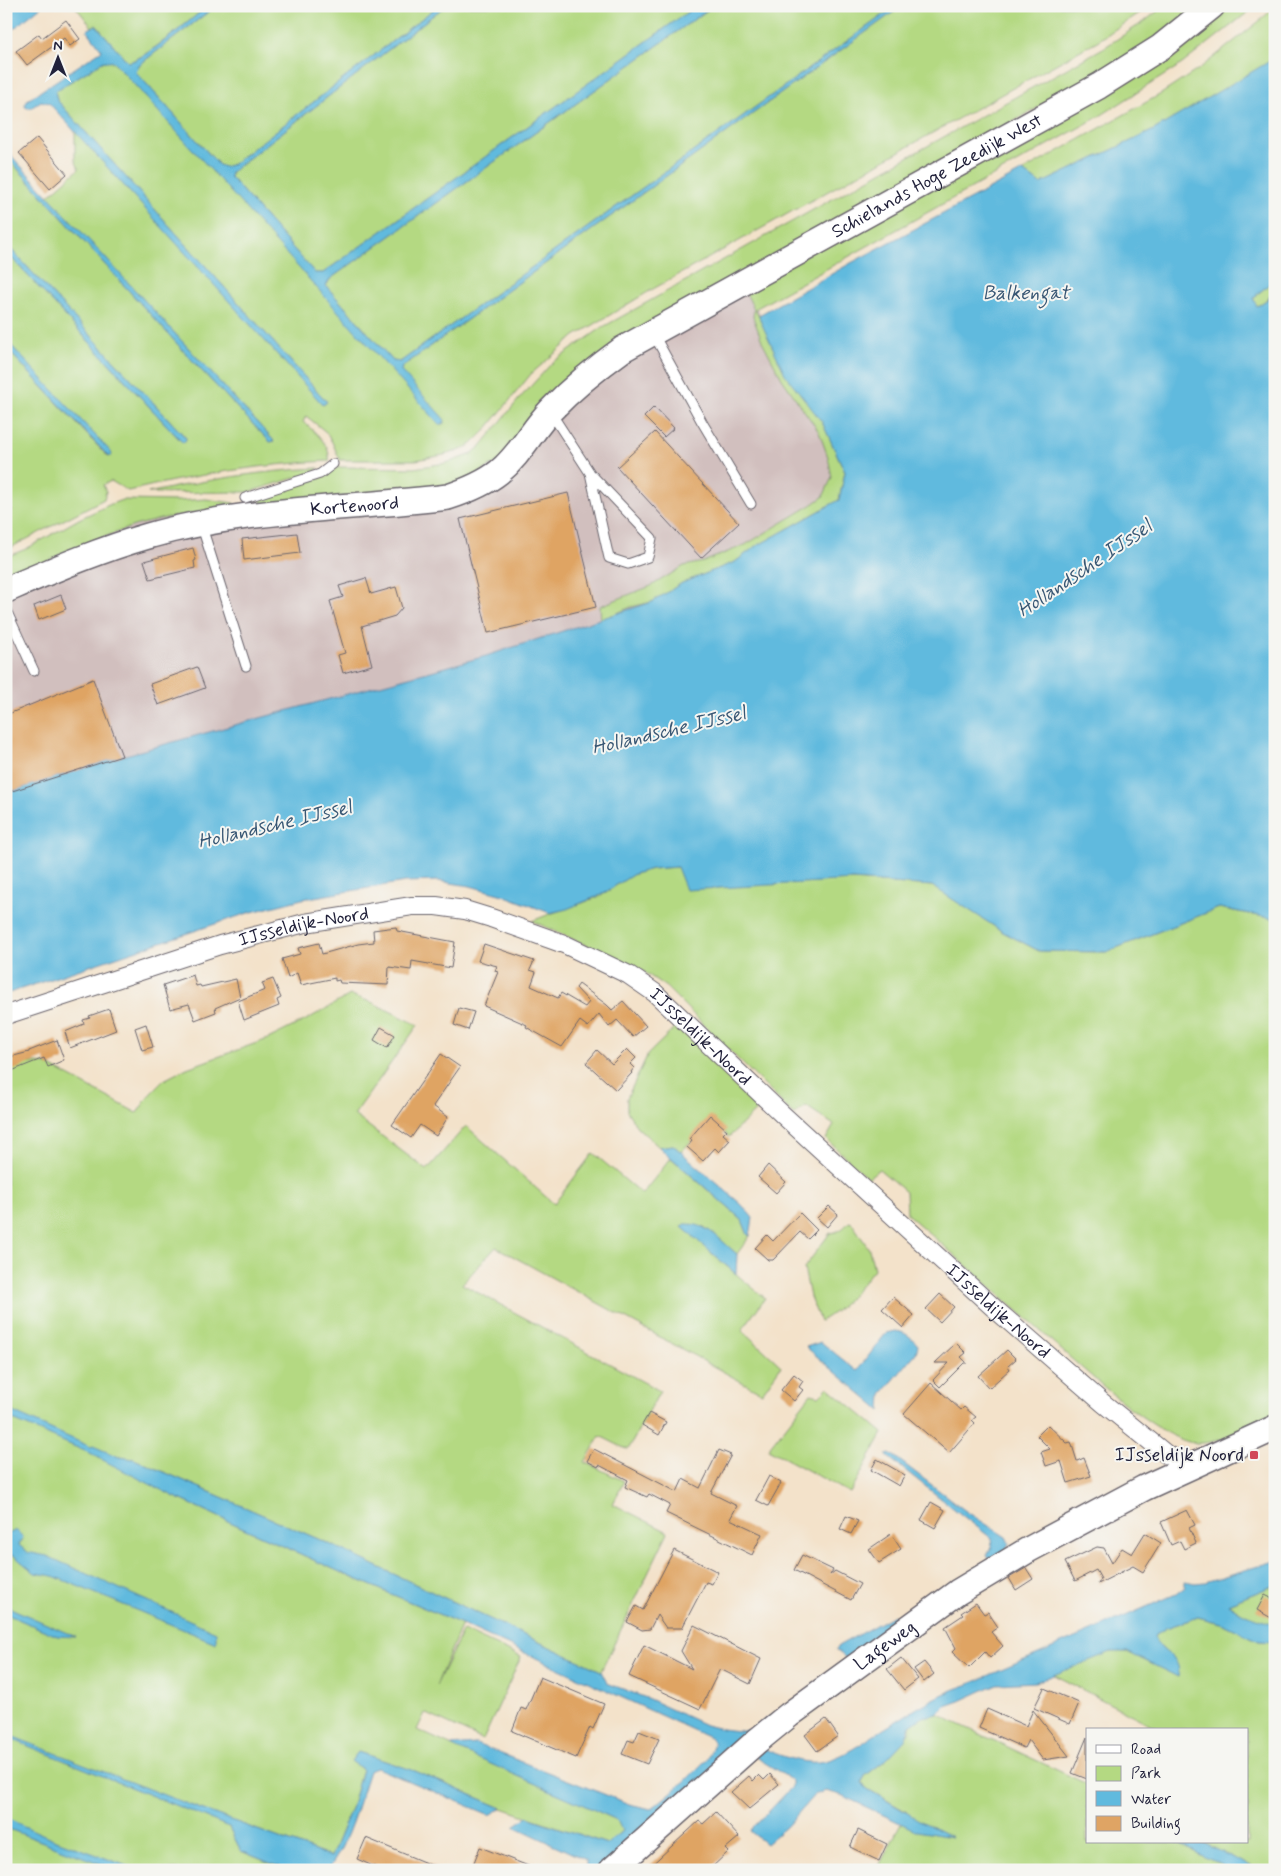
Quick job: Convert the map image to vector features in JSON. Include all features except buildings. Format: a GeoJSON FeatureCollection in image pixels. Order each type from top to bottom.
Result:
{"type":"FeatureCollection","features":[{"type":"Feature","properties":{"kind":"street","name":"Schielands Hoge Zeedijk West"},"geometry":{"type":"LineString","coordinates":[[653,333],[1099,86],[1161,46],[1212,6]]}},
{"type":"Feature","properties":{"kind":"street","name":"Kortenoord"},"geometry":{"type":"LineString","coordinates":[[6,590],[110,548],[149,535],[248,516],[448,497],[476,487],[499,472],[550,411],[578,382],[623,349],[653,333]]}},
{"type":"Feature","properties":{"kind":"street","name":"IJsseldijk-Noord"},"geometry":{"type":"LineString","coordinates":[[6,1015],[220,945],[305,923],[412,906],[436,906],[464,910],[564,944],[629,975],[654,993],[783,1116],[995,1309],[1103,1403],[1166,1454],[1191,1467]]}},
{"type":"Feature","properties":{"kind":"street"},"geometry":{"type":"LineString","coordinates":[[1191,1467],[1275,1428]]}},
{"type":"Feature","properties":{"kind":"street","name":"Lageweg"},"geometry":{"type":"LineString","coordinates":[[612,1870],[748,1748],[789,1715],[958,1592],[1045,1541],[1144,1488],[1191,1467]]}},
{"type":"Feature","properties":{"kind":"lane"},"geometry":{"type":"LineString","coordinates":[[653,333],[702,422],[751,504]]}},
{"type":"Feature","properties":{"kind":"lane"},"geometry":{"type":"LineString","coordinates":[[550,411],[590,473],[652,538],[648,557],[628,564],[609,558],[590,473]]}},
{"type":"Feature","properties":{"kind":"lane"},"geometry":{"type":"LineString","coordinates":[[245,498],[320,474],[333,464]]}},
{"type":"Feature","properties":{"kind":"lane"},"geometry":{"type":"LineString","coordinates":[[200,524],[246,666]]}},
{"type":"Feature","properties":{"kind":"lane"},"geometry":{"type":"LineString","coordinates":[[6,610],[34,671]]}},
{"type":"Feature","properties":{"kind":"shaded area"},"geometry":{"type":"Polygon","coordinates":[[[732,274],[806,376],[884,490],[691,599],[6,802],[6,578],[135,522],[228,505],[458,482],[732,274]]]}},
{"type":"Feature","properties":{"kind":"green space"},"geometry":{"type":"Polygon","coordinates":[[[75,6],[208,6],[156,47],[135,60],[128,62],[96,25],[92,27],[75,6]]]}},
{"type":"Feature","properties":{"kind":"green space"},"geometry":{"type":"Polygon","coordinates":[[[216,6],[438,6],[233,164],[225,167],[219,165],[136,72],[139,65],[216,6]]]}},
{"type":"Feature","properties":{"kind":"green space"},"geometry":{"type":"Polygon","coordinates":[[[445,6],[696,6],[323,273],[315,273],[230,177],[231,172],[445,6]]]}},
{"type":"Feature","properties":{"kind":"green space"},"geometry":{"type":"Polygon","coordinates":[[[713,6],[896,6],[400,362],[393,361],[326,286],[330,279],[713,6]]]}},
{"type":"Feature","properties":{"kind":"green space"},"geometry":{"type":"Polygon","coordinates":[[[902,6],[1150,6],[1099,40],[653,289],[575,336],[531,374],[485,431],[472,444],[461,450],[416,460],[340,460],[326,432],[306,416],[303,422],[325,444],[329,461],[228,471],[128,491],[111,481],[103,485],[106,492],[104,499],[6,550],[6,513],[12,509],[6,503],[6,348],[108,457],[112,455],[6,340],[6,252],[182,442],[185,442],[186,438],[6,244],[6,156],[201,370],[270,442],[274,441],[48,196],[79,169],[75,160],[75,130],[323,405],[327,402],[57,100],[55,91],[104,61],[114,62],[401,371],[402,367],[902,6]]]}},
{"type":"Feature","properties":{"kind":"green space"},"geometry":{"type":"Polygon","coordinates":[[[1164,6],[1202,6],[1156,41],[690,304],[499,461],[460,485],[260,505],[261,498],[273,491],[321,478],[338,467],[414,468],[446,463],[470,455],[481,446],[519,399],[552,363],[603,327],[1105,47],[1164,6]]]}},
{"type":"Feature","properties":{"kind":"green space"},"geometry":{"type":"Polygon","coordinates":[[[1224,6],[1256,6],[1182,64],[1100,116],[755,309],[822,422],[845,472],[839,500],[755,547],[735,562],[682,583],[652,602],[631,607],[601,620],[600,606],[651,586],[684,566],[703,562],[745,545],[813,504],[823,497],[832,477],[828,457],[819,432],[782,379],[762,341],[753,317],[754,309],[745,291],[1224,6]]]}},
{"type":"Feature","properties":{"kind":"green space"},"geometry":{"type":"Polygon","coordinates":[[[1275,7],[1275,58],[1262,67],[1152,131],[1040,184],[1023,171],[1161,94],[1199,69],[1275,7]]]}},
{"type":"Feature","properties":{"kind":"green space"},"geometry":{"type":"Polygon","coordinates":[[[1275,279],[1274,289],[1270,296],[1257,306],[1253,298],[1275,279]]]}},
{"type":"Feature","properties":{"kind":"green space"},"geometry":{"type":"Polygon","coordinates":[[[319,468],[314,472],[249,492],[148,493],[233,477],[319,468]]]}},
{"type":"Feature","properties":{"kind":"green space"},"geometry":{"type":"Polygon","coordinates":[[[206,499],[234,503],[234,506],[161,519],[134,526],[66,551],[6,581],[6,557],[26,549],[79,519],[111,504],[122,500],[178,501],[206,499]]]}},
{"type":"Feature","properties":{"kind":"green space"},"geometry":{"type":"Polygon","coordinates":[[[678,867],[933,886],[1003,932],[1039,951],[1106,952],[1219,908],[1275,919],[1275,1412],[1236,1433],[1206,1443],[1195,1443],[1178,1438],[1157,1427],[1085,1371],[907,1214],[906,1192],[879,1169],[868,1178],[826,1139],[834,1125],[806,1106],[794,1115],[666,987],[640,969],[532,921],[600,896],[637,873],[678,867]]]}},
{"type":"Feature","properties":{"kind":"green space"},"geometry":{"type":"Polygon","coordinates":[[[350,995],[371,1002],[418,1025],[354,1115],[427,1170],[466,1126],[554,1204],[593,1153],[642,1194],[671,1158],[742,1220],[750,1236],[737,1254],[703,1226],[712,1254],[765,1298],[742,1330],[781,1366],[762,1393],[496,1247],[462,1284],[660,1391],[628,1450],[600,1436],[585,1462],[624,1481],[613,1504],[668,1532],[601,1671],[325,1542],[134,1459],[119,1457],[173,1496],[351,1577],[462,1624],[436,1686],[463,1630],[521,1657],[483,1740],[425,1713],[417,1730],[617,1820],[623,1830],[607,1844],[502,1808],[415,1771],[358,1752],[352,1761],[362,1769],[352,1806],[331,1857],[190,1805],[178,1805],[229,1827],[241,1851],[287,1870],[6,1870],[6,1068],[33,1063],[50,1066],[137,1113],[151,1093],[164,1080],[187,1068],[268,1039],[350,995]]]}},
{"type":"Feature","properties":{"kind":"green space"},"geometry":{"type":"Polygon","coordinates":[[[678,1025],[761,1106],[729,1137],[710,1120],[681,1152],[673,1145],[659,1147],[637,1127],[627,1111],[627,1098],[648,1054],[678,1025]]]}},
{"type":"Feature","properties":{"kind":"green space"},"geometry":{"type":"Polygon","coordinates":[[[849,1222],[852,1223],[869,1249],[874,1269],[843,1305],[820,1321],[810,1297],[804,1268],[830,1233],[841,1230],[849,1222]]]}},
{"type":"Feature","properties":{"kind":"green space"},"geometry":{"type":"Polygon","coordinates":[[[828,1387],[883,1433],[850,1493],[768,1449],[811,1394],[819,1396],[828,1387]]]}},
{"type":"Feature","properties":{"kind":"green space"},"geometry":{"type":"Polygon","coordinates":[[[1275,1585],[1275,1629],[1228,1604],[1275,1585]]]}},
{"type":"Feature","properties":{"kind":"green space"},"geometry":{"type":"Polygon","coordinates":[[[1198,1617],[1224,1624],[1259,1641],[1275,1642],[1275,1870],[1259,1870],[1205,1844],[1248,1844],[1248,1728],[1157,1728],[1052,1674],[1088,1658],[1117,1651],[1138,1656],[1178,1677],[1164,1650],[1155,1642],[1154,1636],[1166,1628],[1198,1617]]]}},
{"type":"Feature","properties":{"kind":"green space"},"geometry":{"type":"Polygon","coordinates":[[[937,1714],[1086,1784],[1086,1844],[1179,1844],[1231,1870],[877,1870],[907,1812],[866,1788],[862,1782],[865,1776],[887,1759],[910,1731],[910,1726],[923,1717],[937,1714]]]}},
{"type":"Feature","properties":{"kind":"water"},"geometry":{"type":"Polygon","coordinates":[[[6,6],[42,6],[6,35],[6,6]]]}},
{"type":"Feature","properties":{"kind":"water"},"geometry":{"type":"Polygon","coordinates":[[[208,6],[216,6],[139,65],[136,72],[219,165],[225,167],[233,164],[438,6],[445,6],[231,172],[230,177],[315,273],[323,273],[696,6],[713,6],[330,279],[326,286],[393,361],[400,362],[896,6],[902,6],[402,367],[401,371],[445,420],[440,425],[114,62],[104,61],[55,91],[57,100],[327,402],[323,405],[49,103],[41,101],[31,108],[27,108],[25,105],[26,101],[102,50],[87,30],[96,25],[128,62],[136,60],[156,47],[208,6]]]}},
{"type":"Feature","properties":{"kind":"water"},"geometry":{"type":"Polygon","coordinates":[[[1275,58],[1275,279],[1253,298],[1257,306],[1268,299],[1275,290],[1275,919],[1219,908],[1106,952],[1039,951],[1003,932],[932,886],[853,880],[686,890],[677,867],[652,869],[634,874],[601,895],[567,909],[550,913],[503,895],[470,886],[438,881],[405,882],[302,899],[248,913],[6,994],[6,793],[122,756],[486,656],[652,602],[682,583],[735,562],[755,547],[839,500],[845,472],[822,422],[785,374],[759,315],[851,263],[1023,171],[1040,184],[1152,131],[1275,58]]]}},
{"type":"Feature","properties":{"kind":"water"},"geometry":{"type":"Polygon","coordinates":[[[6,150],[274,441],[270,442],[201,370],[6,156],[6,150]]]}},
{"type":"Feature","properties":{"kind":"water"},"geometry":{"type":"Polygon","coordinates":[[[6,244],[186,438],[185,442],[182,442],[6,252],[6,244]]]}},
{"type":"Feature","properties":{"kind":"water"},"geometry":{"type":"Polygon","coordinates":[[[6,340],[112,455],[109,457],[6,348],[6,340]]]}},
{"type":"Feature","properties":{"kind":"water"},"geometry":{"type":"Polygon","coordinates":[[[673,1145],[742,1205],[753,1218],[750,1236],[742,1220],[659,1147],[673,1145]]]}},
{"type":"Feature","properties":{"kind":"water"},"geometry":{"type":"Polygon","coordinates":[[[685,1224],[693,1224],[707,1229],[737,1254],[736,1274],[682,1227],[685,1224]]]}},
{"type":"Feature","properties":{"kind":"water"},"geometry":{"type":"Polygon","coordinates":[[[895,1331],[908,1335],[918,1345],[916,1353],[882,1394],[881,1411],[806,1347],[821,1342],[857,1371],[886,1333],[895,1331]]]}},
{"type":"Feature","properties":{"kind":"water"},"geometry":{"type":"Polygon","coordinates":[[[6,1409],[91,1447],[93,1446],[119,1457],[134,1459],[325,1542],[601,1671],[607,1683],[649,1699],[705,1725],[738,1731],[750,1730],[774,1714],[752,1743],[779,1755],[800,1761],[820,1762],[841,1755],[931,1700],[1176,1594],[1185,1587],[1185,1581],[1205,1582],[1275,1561],[1275,1585],[1228,1604],[1240,1612],[1275,1625],[1275,1642],[1259,1641],[1224,1624],[1198,1617],[1166,1628],[1154,1636],[1161,1647],[1177,1664],[1179,1669],[1178,1677],[1127,1652],[1111,1652],[1036,1682],[997,1684],[946,1706],[937,1714],[923,1717],[910,1726],[905,1740],[887,1759],[865,1776],[862,1782],[866,1788],[919,1820],[952,1837],[917,1831],[841,1795],[826,1791],[815,1794],[787,1826],[766,1844],[750,1831],[792,1787],[792,1780],[743,1749],[604,1870],[586,1870],[586,1860],[514,1826],[527,1817],[607,1844],[622,1831],[617,1820],[450,1746],[476,1744],[629,1804],[651,1809],[684,1782],[708,1758],[714,1743],[710,1738],[462,1624],[351,1577],[173,1496],[87,1452],[6,1417],[6,1409]]]}},
{"type":"Feature","properties":{"kind":"water"},"geometry":{"type":"Polygon","coordinates":[[[890,1453],[967,1512],[1006,1537],[1009,1543],[1005,1551],[990,1559],[987,1556],[992,1546],[991,1538],[887,1456],[890,1453]]]}},
{"type":"Feature","properties":{"kind":"water"},"geometry":{"type":"Polygon","coordinates":[[[16,1530],[23,1537],[19,1545],[27,1552],[47,1556],[216,1632],[216,1643],[53,1576],[35,1573],[13,1555],[6,1560],[6,1535],[16,1530]]]}},
{"type":"Feature","properties":{"kind":"water"},"geometry":{"type":"Polygon","coordinates":[[[6,1606],[76,1637],[57,1636],[6,1614],[6,1606]]]}},
{"type":"Feature","properties":{"kind":"water"},"geometry":{"type":"Polygon","coordinates":[[[894,1615],[899,1621],[848,1660],[836,1650],[838,1646],[894,1615]]]}},
{"type":"Feature","properties":{"kind":"water"},"geometry":{"type":"Polygon","coordinates":[[[6,1734],[331,1857],[352,1806],[362,1769],[351,1761],[358,1752],[415,1771],[502,1808],[490,1815],[377,1768],[369,1771],[347,1835],[328,1870],[287,1870],[241,1851],[229,1827],[6,1737],[6,1734]]]}},
{"type":"Feature","properties":{"kind":"water"},"geometry":{"type":"Polygon","coordinates":[[[6,1818],[51,1838],[138,1870],[117,1870],[6,1828],[6,1818]]]}},
{"type":"Feature","properties":{"kind":"water"},"geometry":{"type":"Polygon","coordinates":[[[1179,1844],[1205,1844],[1259,1870],[1231,1870],[1179,1844]]]}},
{"type":"Feature","properties":{"kind":"place","name":"IJsseldijk Noord"},"geometry":{"type":"Point","coordinates":[1254,1455]}},
{"type":"Feature","properties":{"kind":"water label","name":"Balkengat"},"geometry":{"type":"Point","coordinates":[1026,293]}},
{"type":"Feature","properties":{"kind":"water label","name":"Hollandsche IJssel"},"geometry":{"type":"Point","coordinates":[1085,569]}},
{"type":"Feature","properties":{"kind":"water label","name":"Hollandsche IJssel"},"geometry":{"type":"Point","coordinates":[669,731]}},
{"type":"Feature","properties":{"kind":"water label","name":"Hollandsche IJssel"},"geometry":{"type":"Point","coordinates":[275,825]}}]}
